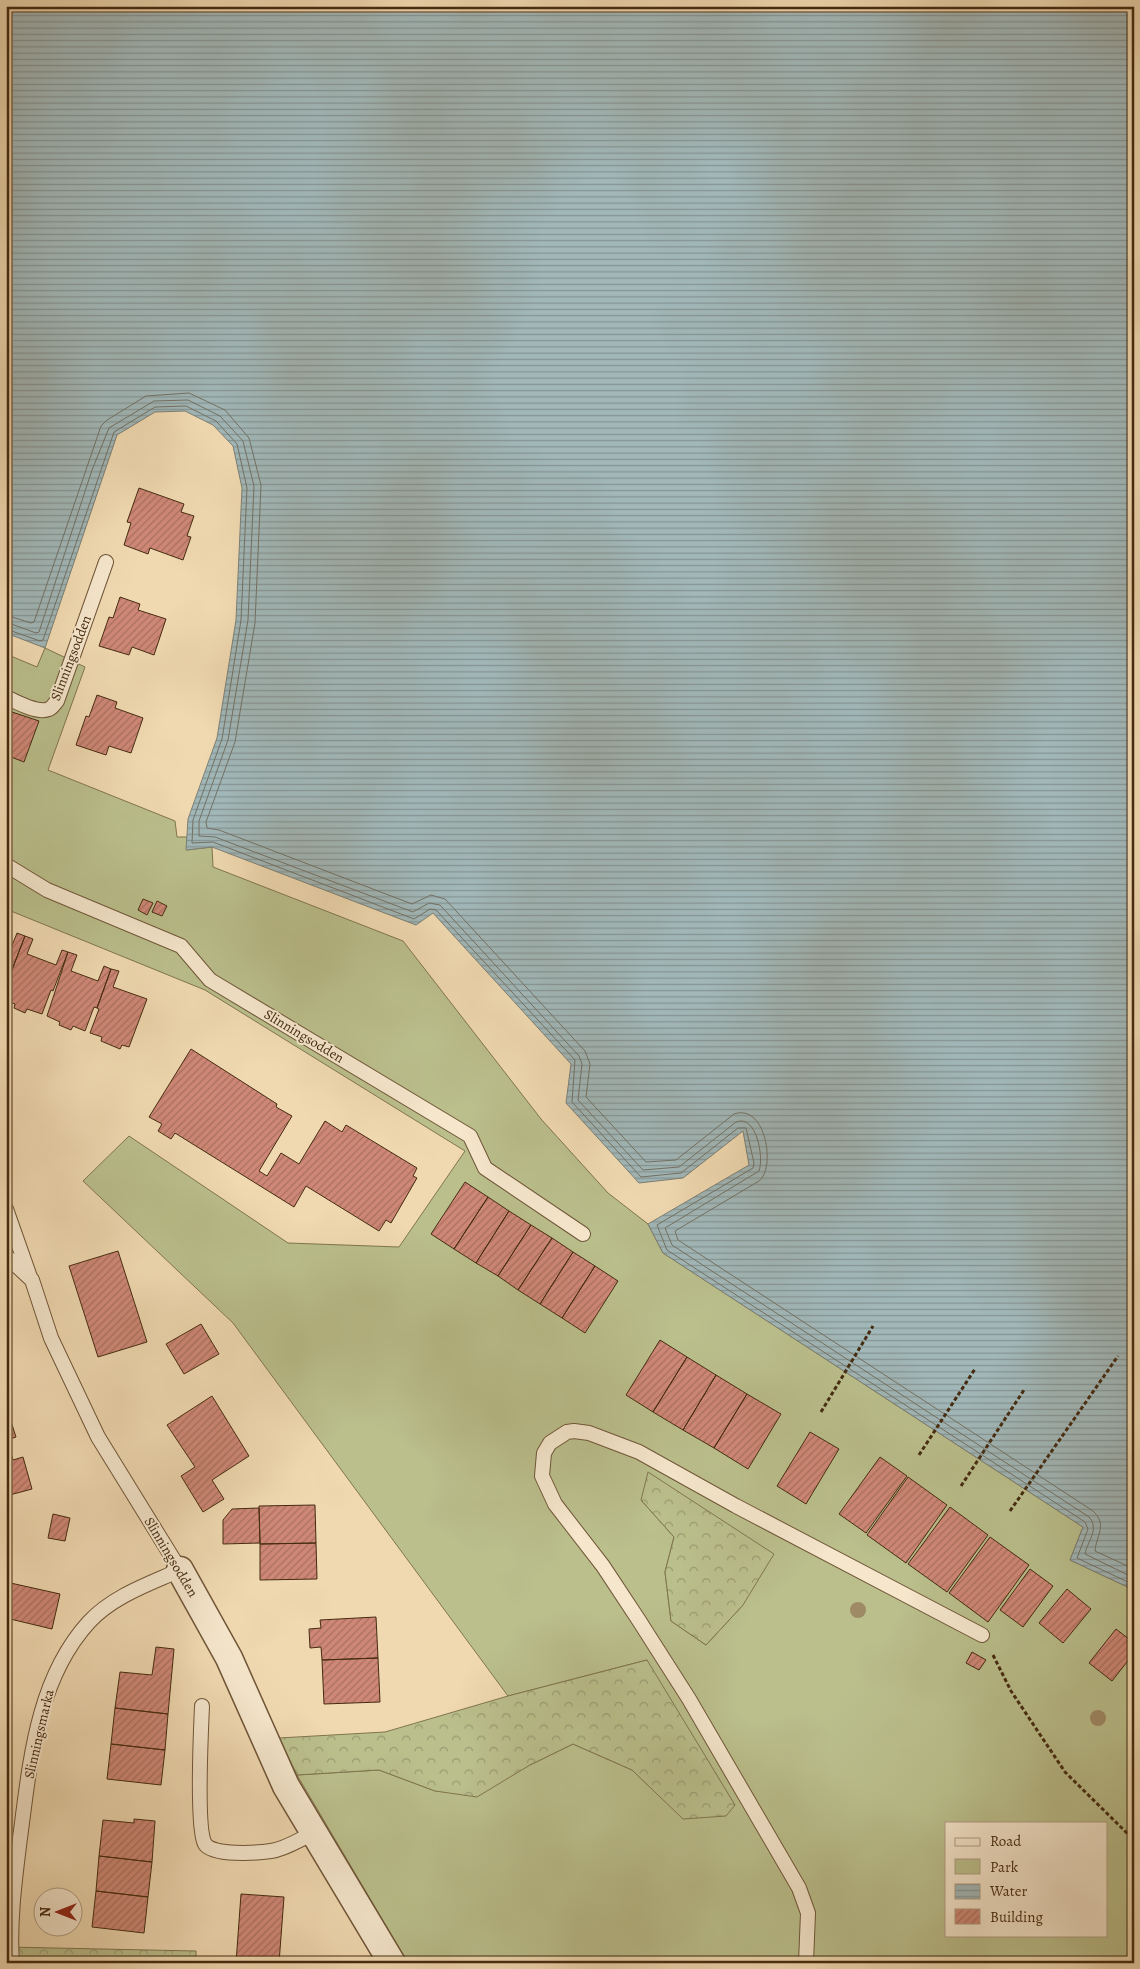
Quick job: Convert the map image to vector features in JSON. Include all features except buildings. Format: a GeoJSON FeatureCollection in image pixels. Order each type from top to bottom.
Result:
{"type":"FeatureCollection","features":[{"type":"Feature","properties":{"kind":"street","name":"Slinningsodden"},"geometry":{"type":"LineString","coordinates":[[180,1570],[229,1658],[286,1786],[392,1963]]}},
{"type":"Feature","properties":{"kind":"lane","name":"Slinningsodden"},"geometry":{"type":"LineString","coordinates":[[6,697],[47,710],[51,709],[57,701],[106,562]]}},
{"type":"Feature","properties":{"kind":"lane","name":"Slinningsodden"},"geometry":{"type":"LineString","coordinates":[[6,865],[47,890],[181,946],[210,980],[470,1136],[485,1168],[583,1234]]}},
{"type":"Feature","properties":{"kind":"lane","name":"Slinningsodden"},"geometry":{"type":"LineString","coordinates":[[6,1209],[51,1338],[98,1437],[180,1570]]}},
{"type":"Feature","properties":{"kind":"lane","name":"Slinningsodden"},"geometry":{"type":"LineString","coordinates":[[6,1256],[32,1280]]}},
{"type":"Feature","properties":{"kind":"lane"},"geometry":{"type":"LineString","coordinates":[[806,1963],[808,1913],[799,1888],[689,1699],[644,1627],[602,1566],[555,1504],[543,1482],[544,1453],[550,1442],[567,1432],[589,1433],[614,1441],[639,1452],[736,1506],[982,1635]]}},
{"type":"Feature","properties":{"kind":"lane","name":"Slinningsmarka"},"geometry":{"type":"LineString","coordinates":[[10,1959],[16,1875],[28,1781],[39,1722],[51,1682],[62,1660],[80,1633],[103,1609],[116,1599],[180,1570]]}},
{"type":"Feature","properties":{"kind":"lane"},"geometry":{"type":"LineString","coordinates":[[202,1706],[201,1824],[206,1844],[213,1851],[220,1852],[272,1851],[314,1832]]}},
{"type":"Feature","properties":{"kind":"path"},"geometry":{"type":"LineString","coordinates":[[821,1412],[873,1326]]}},
{"type":"Feature","properties":{"kind":"path"},"geometry":{"type":"LineString","coordinates":[[1010,1511],[1118,1356]]}},
{"type":"Feature","properties":{"kind":"path"},"geometry":{"type":"LineString","coordinates":[[919,1455],[975,1368]]}},
{"type":"Feature","properties":{"kind":"path"},"geometry":{"type":"LineString","coordinates":[[961,1486],[1024,1390]]}},
{"type":"Feature","properties":{"kind":"path"},"geometry":{"type":"LineString","coordinates":[[982,1635],[1011,1691],[1065,1772],[1134,1840]]}},
{"type":"Feature","properties":{"kind":"green space"},"geometry":{"type":"Polygon","coordinates":[[[45,648],[85,667],[48,770],[175,821],[177,837],[187,837],[187,850],[212,847],[213,867],[403,941],[541,1119],[608,1193],[648,1224],[663,1253],[1083,1527],[1070,1560],[1134,1590],[1134,1963],[408,1963],[297,1775],[379,1770],[435,1791],[530,1765],[573,1744],[632,1770],[683,1818],[647,1660],[508,1696],[233,1323],[83,1181],[129,1136],[288,1243],[399,1247],[465,1151],[205,990],[6,909],[6,654],[37,667],[45,648]],[[641,1500],[674,1537],[665,1572],[671,1621],[706,1645],[743,1605],[641,1500]]]}},
{"type":"Feature","properties":{"kind":"green space"},"geometry":{"type":"Polygon","coordinates":[[[648,1472],[774,1554],[743,1605],[706,1645],[671,1621],[665,1572],[674,1537],[641,1500],[648,1472]]]}},
{"type":"Feature","properties":{"kind":"green space"},"geometry":{"type":"Polygon","coordinates":[[[647,1660],[735,1805],[726,1816],[683,1819],[632,1770],[573,1744],[530,1765],[477,1797],[435,1791],[379,1770],[297,1775],[279,1738],[385,1732],[508,1696],[647,1660]]]}},
{"type":"Feature","properties":{"kind":"green space"},"geometry":{"type":"Polygon","coordinates":[[[6,1947],[196,1951],[196,1963],[6,1963],[6,1947]]]}},
{"type":"Feature","properties":{"kind":"water"},"geometry":{"type":"Polygon","coordinates":[[[6,6],[1134,6],[1134,1590],[1070,1560],[1083,1527],[663,1253],[648,1224],[749,1165],[743,1131],[683,1178],[639,1183],[566,1103],[571,1064],[433,913],[416,925],[212,847],[186,850],[188,819],[217,738],[236,620],[242,488],[233,446],[213,425],[185,411],[155,412],[117,435],[45,648],[6,633],[6,6]]]}}]}
